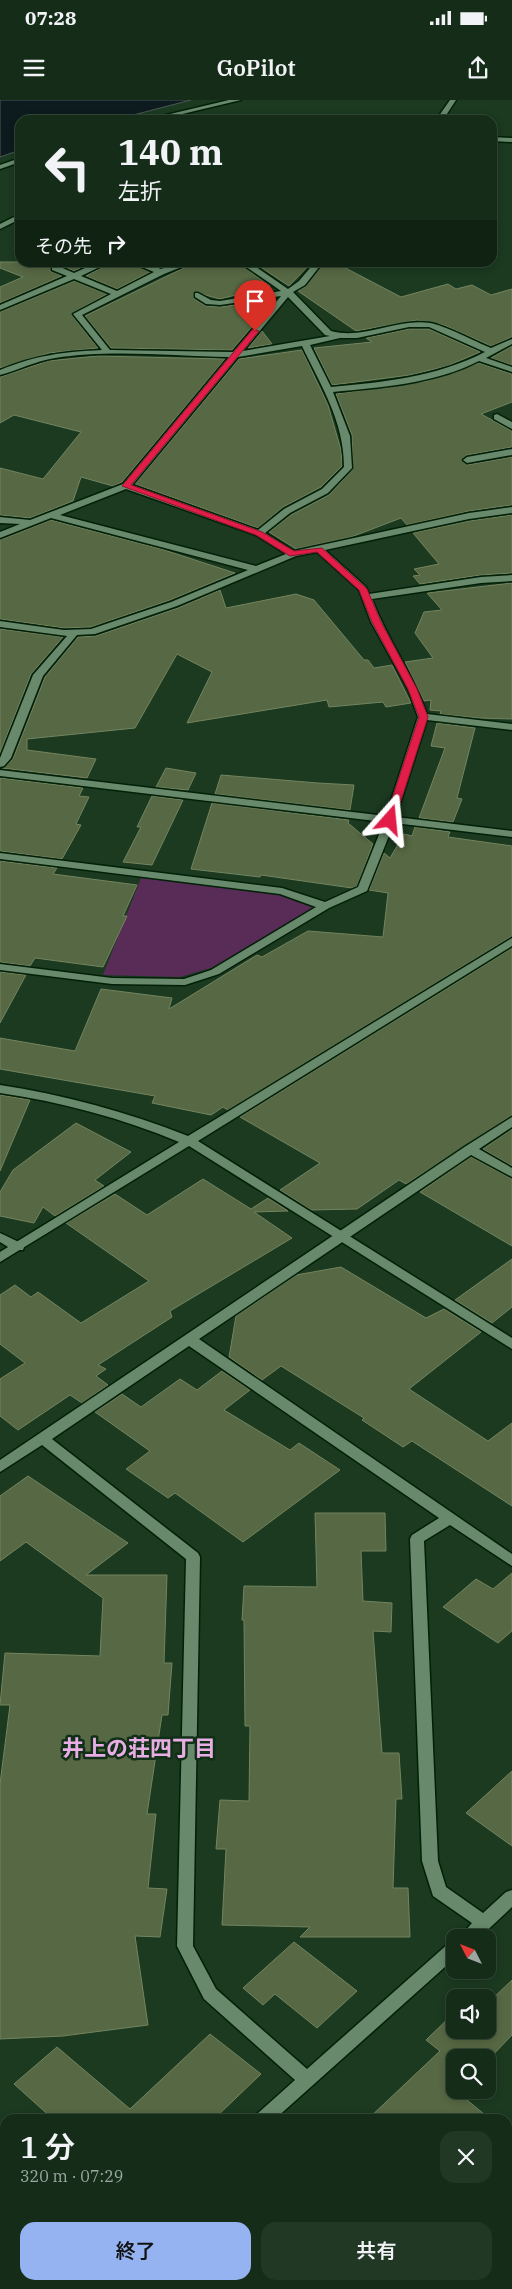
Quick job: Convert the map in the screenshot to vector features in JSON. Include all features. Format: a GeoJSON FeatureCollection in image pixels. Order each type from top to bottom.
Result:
{"type":"FeatureCollection","features":[{"type":"Feature","properties":{"kind":"street"},"geometry":{"type":"LineString","coordinates":[[170,115],[238,100]]}},
{"type":"Feature","properties":{"kind":"street"},"geometry":{"type":"LineString","coordinates":[[442,115],[453,100]]}},
{"type":"Feature","properties":{"kind":"street"},"geometry":{"type":"LineString","coordinates":[[497,139],[511,141]]}},
{"type":"Feature","properties":{"kind":"street"},"geometry":{"type":"LineString","coordinates":[[0,167],[15,162]]}},
{"type":"Feature","properties":{"kind":"street"},"geometry":{"type":"LineString","coordinates":[[0,227],[15,219]]}},
{"type":"Feature","properties":{"kind":"street"},"geometry":{"type":"LineString","coordinates":[[0,308],[95,267]]}},
{"type":"Feature","properties":{"kind":"street"},"geometry":{"type":"LineString","coordinates":[[148,267],[161,272]]}},
{"type":"Feature","properties":{"kind":"street"},"geometry":{"type":"LineString","coordinates":[[108,352],[78,314],[161,272],[176,267]]}},
{"type":"Feature","properties":{"kind":"street"},"geometry":{"type":"LineString","coordinates":[[250,267],[288,292],[328,333],[339,336]]}},
{"type":"Feature","properties":{"kind":"street"},"geometry":{"type":"LineString","coordinates":[[0,535],[126,486],[288,292],[302,283],[315,267]]}},
{"type":"Feature","properties":{"kind":"street"},"geometry":{"type":"LineString","coordinates":[[55,268],[117,294]]}},
{"type":"Feature","properties":{"kind":"street"},"geometry":{"type":"LineString","coordinates":[[198,295],[209,302],[220,303],[288,292]]}},
{"type":"Feature","properties":{"kind":"street"},"geometry":{"type":"LineString","coordinates":[[0,373],[28,361],[56,355],[108,352],[235,355],[305,344],[339,336],[357,336],[410,325],[430,325],[490,351]]}},
{"type":"Feature","properties":{"kind":"street"},"geometry":{"type":"LineString","coordinates":[[326,390],[391,383],[442,373],[479,358],[512,341]]}},
{"type":"Feature","properties":{"kind":"street"},"geometry":{"type":"LineString","coordinates":[[259,534],[287,511],[325,491],[348,468],[350,455],[338,412],[305,344]]}},
{"type":"Feature","properties":{"kind":"street"},"geometry":{"type":"LineString","coordinates":[[479,358],[512,370]]}},
{"type":"Feature","properties":{"kind":"street"},"geometry":{"type":"LineString","coordinates":[[497,417],[512,426]]}},
{"type":"Feature","properties":{"kind":"street"},"geometry":{"type":"LineString","coordinates":[[467,460],[512,452]]}},
{"type":"Feature","properties":{"kind":"street"},"geometry":{"type":"LineString","coordinates":[[126,486],[259,534],[293,554]]}},
{"type":"Feature","properties":{"kind":"street"},"geometry":{"type":"LineString","coordinates":[[0,624],[92,632],[174,604],[293,554],[469,516],[512,510]]}},
{"type":"Feature","properties":{"kind":"street"},"geometry":{"type":"LineString","coordinates":[[49,515],[256,568]]}},
{"type":"Feature","properties":{"kind":"street"},"geometry":{"type":"LineString","coordinates":[[0,520],[32,522]]}},
{"type":"Feature","properties":{"kind":"street"},"geometry":{"type":"LineString","coordinates":[[0,967],[112,980],[185,982],[215,972],[325,906],[363,889],[390,820],[424,717],[413,689],[365,597],[363,589],[319,549]]}},
{"type":"Feature","properties":{"kind":"street"},"geometry":{"type":"LineString","coordinates":[[365,597],[481,580],[512,578]]}},
{"type":"Feature","properties":{"kind":"street"},"geometry":{"type":"LineString","coordinates":[[0,764],[6,758],[38,675],[75,632]]}},
{"type":"Feature","properties":{"kind":"street"},"geometry":{"type":"LineString","coordinates":[[424,717],[512,727]]}},
{"type":"Feature","properties":{"kind":"street"},"geometry":{"type":"LineString","coordinates":[[0,773],[512,834]]}},
{"type":"Feature","properties":{"kind":"street"},"geometry":{"type":"LineString","coordinates":[[0,856],[282,891],[325,906]]}},
{"type":"Feature","properties":{"kind":"street"},"geometry":{"type":"LineString","coordinates":[[0,1258],[512,941]]}},
{"type":"Feature","properties":{"kind":"street"},"geometry":{"type":"LineString","coordinates":[[0,1089],[30,1092],[95,1108],[156,1127],[189,1141],[512,1344]]}},
{"type":"Feature","properties":{"kind":"street"},"geometry":{"type":"LineString","coordinates":[[0,1467],[512,1121]]}},
{"type":"Feature","properties":{"kind":"street"},"geometry":{"type":"LineString","coordinates":[[470,1149],[512,1173]]}},
{"type":"Feature","properties":{"kind":"street"},"geometry":{"type":"LineString","coordinates":[[0,1238],[18,1247]]}},
{"type":"Feature","properties":{"kind":"street"},"geometry":{"type":"LineString","coordinates":[[189,1339],[512,1561]]}},
{"type":"Feature","properties":{"kind":"street"},"geometry":{"type":"LineString","coordinates":[[42,1438],[193,1558],[185,1946],[210,1994],[307,2080]]}},
{"type":"Feature","properties":{"kind":"street"},"geometry":{"type":"LineString","coordinates":[[450,1518],[417,1539],[430,1861],[439,1891],[484,1923]]}},
{"type":"Feature","properties":{"kind":"street"},"geometry":{"type":"LineString","coordinates":[[477,1929],[512,1897]]}},
{"type":"Feature","properties":{"kind":"street"},"geometry":{"type":"LineString","coordinates":[[269,2114],[446,1956]]}},
{"type":"Feature","properties":{"kind":"shaded area"},"geometry":{"type":"Polygon","coordinates":[[[0,100],[191,100],[133,115],[15,115],[15,152],[0,157],[0,100]]]}},
{"type":"Feature","properties":{"kind":"shaded area"},"geometry":{"type":"Polygon","coordinates":[[[141,878],[279,895],[314,908],[211,968],[180,977],[103,975],[141,878]]]}},
{"type":"Feature","properties":{"kind":"building"},"geometry":{"type":"Polygon","coordinates":[[[0,262],[15,262],[15,267],[51,267],[50,271],[62,276],[0,303],[0,287],[23,277],[0,268],[0,262]]]}},
{"type":"Feature","properties":{"kind":"building"},"geometry":{"type":"Polygon","coordinates":[[[65,267],[82,267],[74,271],[65,267]]]}},
{"type":"Feature","properties":{"kind":"building"},"geometry":{"type":"Polygon","coordinates":[[[103,267],[139,267],[150,272],[117,289],[86,276],[103,267]]]}},
{"type":"Feature","properties":{"kind":"building"},"geometry":{"type":"Polygon","coordinates":[[[186,267],[244,267],[270,286],[220,299],[194,292],[194,299],[206,306],[220,307],[243,304],[256,322],[232,350],[111,348],[85,316],[186,267]]]}},
{"type":"Feature","properties":{"kind":"building"},"geometry":{"type":"Polygon","coordinates":[[[260,267],[307,267],[289,286],[260,267]]]}},
{"type":"Feature","properties":{"kind":"building"},"geometry":{"type":"Polygon","coordinates":[[[321,267],[344,267],[401,297],[448,284],[456,289],[472,285],[491,295],[512,289],[512,337],[491,346],[444,325],[417,320],[356,331],[298,291],[306,286],[321,267]]]}},
{"type":"Feature","properties":{"kind":"building"},"geometry":{"type":"Polygon","coordinates":[[[74,281],[107,294],[71,314],[98,348],[49,353],[0,368],[0,312],[74,281]]]}},
{"type":"Feature","properties":{"kind":"building"},"geometry":{"type":"Polygon","coordinates":[[[409,329],[429,329],[480,352],[447,366],[410,375],[332,385],[314,348],[372,342],[366,338],[409,329]]]}},
{"type":"Feature","properties":{"kind":"building"},"geometry":{"type":"Polygon","coordinates":[[[262,331],[272,344],[248,348],[262,331]]]}},
{"type":"Feature","properties":{"kind":"building"},"geometry":{"type":"Polygon","coordinates":[[[512,346],[512,365],[491,358],[512,346]]]}},
{"type":"Feature","properties":{"kind":"building"},"geometry":{"type":"Polygon","coordinates":[[[302,350],[328,405],[341,450],[342,466],[321,487],[283,507],[258,528],[135,484],[239,359],[302,350]]]}},
{"type":"Feature","properties":{"kind":"building"},"geometry":{"type":"Polygon","coordinates":[[[97,356],[225,359],[122,482],[113,486],[81,477],[73,501],[30,518],[0,515],[0,468],[43,479],[81,432],[14,415],[0,423],[0,377],[48,361],[97,356]]]}},
{"type":"Feature","properties":{"kind":"building"},"geometry":{"type":"Polygon","coordinates":[[[479,363],[512,374],[512,402],[481,414],[512,431],[512,447],[467,455],[461,460],[467,465],[512,457],[512,505],[469,511],[407,525],[401,518],[351,537],[296,549],[269,532],[291,515],[329,495],[353,469],[352,435],[336,394],[427,381],[479,363]]]}},
{"type":"Feature","properties":{"kind":"building"},"geometry":{"type":"Polygon","coordinates":[[[512,515],[512,573],[481,575],[420,584],[413,576],[420,575],[414,569],[439,564],[413,533],[469,521],[512,515]]]}},
{"type":"Feature","properties":{"kind":"building"},"geometry":{"type":"Polygon","coordinates":[[[51,520],[161,549],[235,573],[170,600],[91,627],[64,628],[0,619],[0,540],[51,520]]]}},
{"type":"Feature","properties":{"kind":"building"},"geometry":{"type":"Polygon","coordinates":[[[512,583],[512,719],[440,714],[441,711],[430,710],[431,700],[424,701],[405,662],[433,658],[415,633],[424,612],[442,610],[427,593],[512,583]]]}},
{"type":"Feature","properties":{"kind":"building"},"geometry":{"type":"Polygon","coordinates":[[[220,590],[226,608],[296,594],[314,600],[364,660],[368,660],[374,668],[392,665],[411,703],[386,707],[383,702],[329,707],[327,700],[187,723],[212,672],[177,654],[135,728],[27,739],[27,750],[96,759],[87,778],[2,768],[13,759],[45,677],[78,637],[96,636],[178,608],[220,590]]]}},
{"type":"Feature","properties":{"kind":"building"},"geometry":{"type":"Polygon","coordinates":[[[0,629],[63,637],[31,674],[0,753],[0,629]]]}},
{"type":"Feature","properties":{"kind":"building"},"geometry":{"type":"Polygon","coordinates":[[[437,723],[475,728],[457,798],[462,799],[453,822],[419,818],[445,748],[431,746],[437,723]]]}},
{"type":"Feature","properties":{"kind":"building"},"geometry":{"type":"Polygon","coordinates":[[[166,768],[196,773],[188,790],[156,787],[166,768]]]}},
{"type":"Feature","properties":{"kind":"building"},"geometry":{"type":"Polygon","coordinates":[[[221,775],[354,785],[350,810],[215,794],[221,775]]]}},
{"type":"Feature","properties":{"kind":"building"},"geometry":{"type":"Polygon","coordinates":[[[0,778],[83,788],[79,796],[89,797],[76,824],[81,825],[62,859],[0,851],[0,778]]]}},
{"type":"Feature","properties":{"kind":"building"},"geometry":{"type":"Polygon","coordinates":[[[152,796],[183,800],[152,865],[123,862],[141,827],[137,827],[152,796]]]}},
{"type":"Feature","properties":{"kind":"building"},"geometry":{"type":"Polygon","coordinates":[[[212,803],[349,820],[348,823],[373,844],[357,886],[352,888],[261,875],[260,877],[191,869],[212,803]]]}},
{"type":"Feature","properties":{"kind":"building"},"geometry":{"type":"Polygon","coordinates":[[[415,827],[450,832],[448,837],[512,846],[512,936],[228,1110],[223,1107],[211,1115],[152,1103],[155,1096],[0,1069],[0,1038],[75,1051],[101,989],[172,998],[169,1009],[257,955],[262,957],[308,931],[383,937],[388,893],[369,890],[384,853],[390,858],[404,834],[412,836],[415,827]]]}},
{"type":"Feature","properties":{"kind":"building"},"geometry":{"type":"Polygon","coordinates":[[[0,861],[57,868],[53,874],[137,885],[123,916],[127,916],[103,967],[35,958],[30,966],[0,962],[0,861]]]}},
{"type":"Feature","properties":{"kind":"building"},"geometry":{"type":"Polygon","coordinates":[[[512,948],[512,1115],[406,1184],[399,1180],[357,1209],[311,1210],[280,1190],[320,1163],[240,1117],[512,948]]]}},
{"type":"Feature","properties":{"kind":"building"},"geometry":{"type":"Polygon","coordinates":[[[0,972],[26,975],[0,1023],[0,972]]]}},
{"type":"Feature","properties":{"kind":"building"},"geometry":{"type":"Polygon","coordinates":[[[0,1095],[30,1100],[0,1171],[0,1095]]]}},
{"type":"Feature","properties":{"kind":"building"},"geometry":{"type":"Polygon","coordinates":[[[76,1123],[131,1152],[95,1180],[104,1186],[55,1216],[43,1207],[34,1223],[0,1216],[0,1192],[13,1170],[76,1123]]]}},
{"type":"Feature","properties":{"kind":"building"},"geometry":{"type":"Polygon","coordinates":[[[512,1129],[512,1166],[483,1149],[512,1129]]]}},
{"type":"Feature","properties":{"kind":"building"},"geometry":{"type":"Polygon","coordinates":[[[471,1157],[512,1179],[512,1246],[420,1192],[471,1157]]]}},
{"type":"Feature","properties":{"kind":"building"},"geometry":{"type":"Polygon","coordinates":[[[203,1179],[251,1209],[268,1198],[288,1211],[254,1212],[292,1238],[170,1311],[172,1317],[98,1365],[106,1369],[96,1376],[108,1385],[82,1403],[70,1395],[18,1430],[0,1416],[0,1379],[25,1363],[0,1344],[0,1295],[15,1285],[31,1297],[38,1292],[81,1323],[149,1281],[66,1223],[115,1194],[147,1215],[203,1179]]]}},
{"type":"Feature","properties":{"kind":"building"},"geometry":{"type":"Polygon","coordinates":[[[512,1259],[512,1307],[492,1323],[455,1300],[512,1259]]]}},
{"type":"Feature","properties":{"kind":"building"},"geometry":{"type":"Polygon","coordinates":[[[341,1267],[426,1318],[444,1309],[481,1332],[409,1389],[488,1441],[512,1423],[512,1506],[412,1441],[403,1447],[362,1420],[364,1418],[281,1366],[262,1380],[229,1357],[236,1316],[296,1275],[341,1267]]]}},
{"type":"Feature","properties":{"kind":"building"},"geometry":{"type":"Polygon","coordinates":[[[222,1371],[250,1390],[224,1410],[290,1450],[299,1443],[340,1470],[243,1542],[175,1493],[168,1498],[126,1469],[150,1451],[95,1412],[122,1394],[141,1407],[180,1379],[197,1390],[222,1371]]]}},
{"type":"Feature","properties":{"kind":"building"},"geometry":{"type":"Polygon","coordinates":[[[28,1476],[128,1543],[86,1575],[167,1575],[164,1663],[172,1663],[168,1715],[162,1715],[147,1814],[156,1814],[148,1888],[167,1889],[160,1937],[135,1936],[148,2025],[63,2036],[0,2039],[0,1784],[10,1705],[0,1705],[5,1653],[100,1656],[103,1598],[26,1542],[0,1561],[0,1496],[28,1476]]]}},
{"type":"Feature","properties":{"kind":"building"},"geometry":{"type":"Polygon","coordinates":[[[315,1513],[385,1513],[386,1551],[361,1551],[363,1601],[392,1603],[391,1632],[373,1631],[382,1753],[399,1753],[402,1799],[396,1799],[393,1888],[408,1888],[410,1937],[300,1937],[310,1927],[222,1925],[226,1849],[216,1849],[220,1800],[249,1801],[250,1726],[245,1726],[244,1620],[242,1620],[244,1586],[317,1587],[315,1513]]]}},
{"type":"Feature","properties":{"kind":"building"},"geometry":{"type":"Polygon","coordinates":[[[512,1573],[512,1631],[498,1643],[443,1607],[476,1579],[493,1589],[512,1573]]]}},
{"type":"Feature","properties":{"kind":"building"},"geometry":{"type":"Polygon","coordinates":[[[512,1771],[512,1846],[466,1813],[512,1771]]]}},
{"type":"Feature","properties":{"kind":"building"},"geometry":{"type":"Polygon","coordinates":[[[294,1942],[357,1991],[317,2028],[275,1994],[263,2005],[243,1988],[294,1942]]]}},
{"type":"Feature","properties":{"kind":"building"},"geometry":{"type":"Polygon","coordinates":[[[512,1980],[512,2035],[496,2052],[496,2049],[446,2049],[446,2099],[466,2099],[484,2114],[373,2114],[440,2051],[426,2040],[446,2021],[446,2039],[496,2039],[496,1995],[512,1980]]]}},
{"type":"Feature","properties":{"kind":"building"},"geometry":{"type":"Polygon","coordinates":[[[210,2034],[261,2074],[219,2114],[47,2114],[14,2084],[57,2047],[130,2109],[210,2034]]]}},
{"type":"Feature","properties":{"kind":"district","name":"井上の荘四丁目"},"geometry":{"type":"Point","coordinates":[139,1747]}},
{"type":"Feature","properties":{"kind":"route"},"geometry":{"type":"LineString","coordinates":[[255,331],[126,486],[259,534],[293,554],[319,549],[363,589],[376,622],[413,689],[424,717],[390,820]]}}]}
